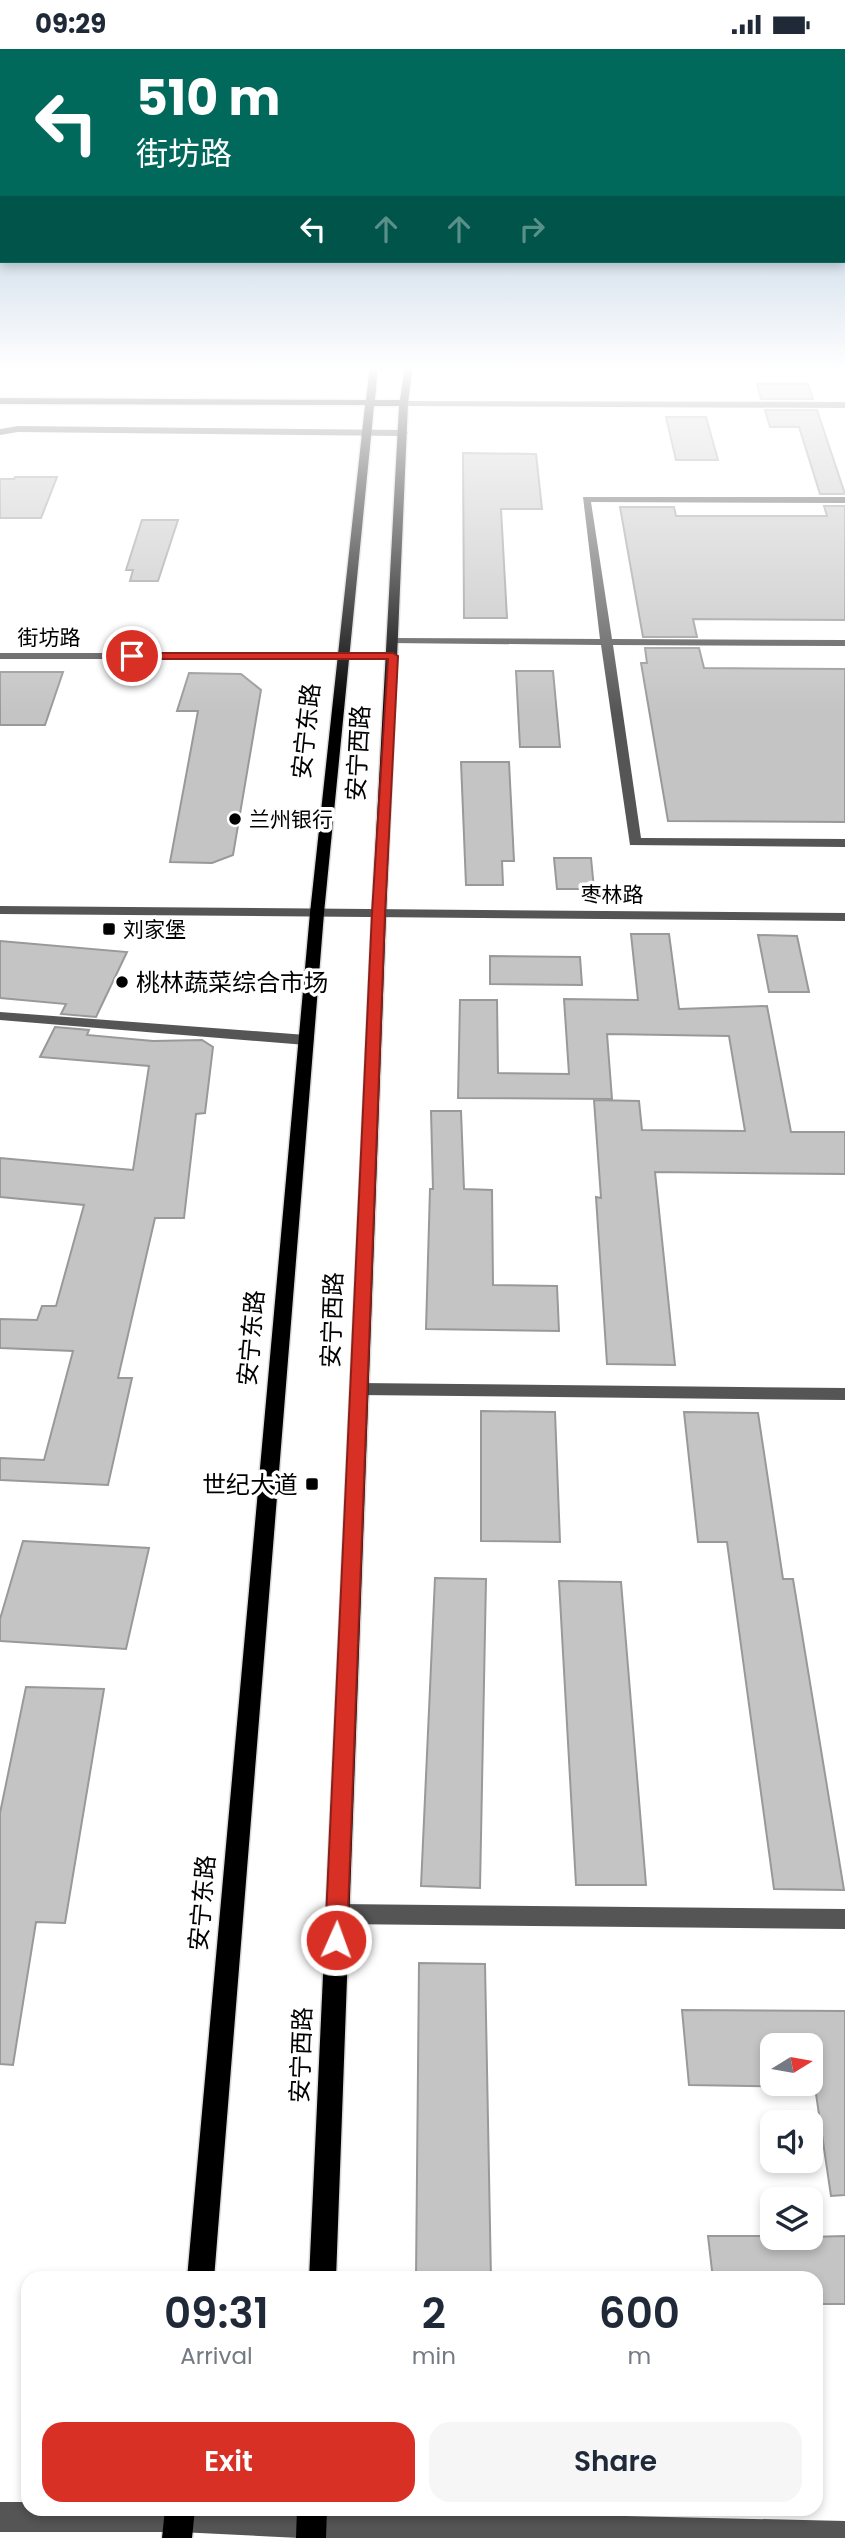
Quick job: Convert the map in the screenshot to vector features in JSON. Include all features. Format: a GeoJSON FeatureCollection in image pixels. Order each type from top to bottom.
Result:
{"type":"FeatureCollection","features":[{"type":"Feature","properties":{"kind":"main road","name":"安宁东路"},"geometry":{"type":"LineString","coordinates":[[201,2271],[317,913],[361,481]]}},
{"type":"Feature","properties":{"kind":"main road","name":"安宁西路"},"geometry":{"type":"LineString","coordinates":[[322,2271],[379,913],[401,481]]}},
{"type":"Feature","properties":{"kind":"street"},"geometry":{"type":"LineString","coordinates":[[845,501],[586,499],[635,842],[845,843]]}},
{"type":"Feature","properties":{"kind":"street"},"geometry":{"type":"LineString","coordinates":[[393,641],[845,643]]}},
{"type":"Feature","properties":{"kind":"street","name":"街坊路"},"geometry":{"type":"LineString","coordinates":[[0,656],[393,656]]}},
{"type":"Feature","properties":{"kind":"street","name":"枣林路"},"geometry":{"type":"LineString","coordinates":[[0,910],[845,917]]}},
{"type":"Feature","properties":{"kind":"street"},"geometry":{"type":"LineString","coordinates":[[0,1016],[306,1039]]}},
{"type":"Feature","properties":{"kind":"street"},"geometry":{"type":"LineString","coordinates":[[359,1389],[845,1394]]}},
{"type":"Feature","properties":{"kind":"street"},"geometry":{"type":"LineString","coordinates":[[337,1914],[845,1919]]}},
{"type":"Feature","properties":{"kind":"street"},"geometry":{"type":"LineString","coordinates":[[0,2517],[845,2536]]}},
{"type":"Feature","properties":{"kind":"building"},"geometry":{"type":"Polygon","coordinates":[[[0,481],[55,481],[41,518],[0,518],[0,481]]]}},
{"type":"Feature","properties":{"kind":"building"},"geometry":{"type":"Polygon","coordinates":[[[463,481],[539,481],[542,509],[501,509],[507,618],[464,618],[463,481]]]}},
{"type":"Feature","properties":{"kind":"building"},"geometry":{"type":"Polygon","coordinates":[[[816,481],[841,481],[845,494],[820,494],[816,481]]]}},
{"type":"Feature","properties":{"kind":"building"},"geometry":{"type":"Polygon","coordinates":[[[824,506],[845,506],[845,620],[693,619],[697,637],[643,637],[620,507],[674,507],[676,516],[827,516],[824,506]]]}},
{"type":"Feature","properties":{"kind":"building"},"geometry":{"type":"Polygon","coordinates":[[[142,520],[178,520],[158,581],[130,581],[133,570],[126,570],[142,520]]]}},
{"type":"Feature","properties":{"kind":"building"},"geometry":{"type":"Polygon","coordinates":[[[645,648],[699,648],[704,668],[845,669],[845,822],[668,821],[641,663],[647,663],[645,648]]]}},
{"type":"Feature","properties":{"kind":"building"},"geometry":{"type":"Polygon","coordinates":[[[516,671],[553,671],[560,747],[520,747],[516,671]]]}},
{"type":"Feature","properties":{"kind":"building"},"geometry":{"type":"Polygon","coordinates":[[[0,672],[63,672],[45,725],[0,725],[0,672]]]}},
{"type":"Feature","properties":{"kind":"building"},"geometry":{"type":"Polygon","coordinates":[[[189,673],[241,674],[261,690],[233,855],[212,863],[170,862],[198,711],[177,711],[189,673]]]}},
{"type":"Feature","properties":{"kind":"building"},"geometry":{"type":"Polygon","coordinates":[[[461,762],[509,762],[514,861],[502,861],[503,885],[466,885],[461,762]]]}},
{"type":"Feature","properties":{"kind":"building"},"geometry":{"type":"Polygon","coordinates":[[[554,858],[591,858],[594,889],[557,889],[554,858]]]}},
{"type":"Feature","properties":{"kind":"building"},"geometry":{"type":"Polygon","coordinates":[[[631,934],[669,934],[679,1009],[767,1006],[791,1132],[845,1132],[845,1174],[655,1172],[675,1365],[607,1364],[596,1197],[601,1198],[594,1100],[639,1101],[642,1130],[745,1131],[729,1036],[607,1034],[612,1099],[458,1098],[460,1000],[497,1000],[498,1073],[569,1074],[564,999],[638,1000],[631,934]]]}},
{"type":"Feature","properties":{"kind":"building"},"geometry":{"type":"Polygon","coordinates":[[[758,935],[797,936],[809,992],[769,992],[758,935]]]}},
{"type":"Feature","properties":{"kind":"building"},"geometry":{"type":"Polygon","coordinates":[[[0,941],[127,952],[96,1017],[61,1014],[66,1004],[0,998],[0,941]]]}},
{"type":"Feature","properties":{"kind":"building"},"geometry":{"type":"Polygon","coordinates":[[[490,956],[580,957],[582,985],[490,984],[490,956]]]}},
{"type":"Feature","properties":{"kind":"building"},"geometry":{"type":"Polygon","coordinates":[[[55,1027],[89,1030],[87,1035],[153,1041],[202,1040],[213,1047],[205,1113],[196,1114],[184,1218],[155,1218],[118,1378],[132,1378],[108,1485],[0,1480],[0,1458],[44,1460],[73,1351],[0,1348],[0,1319],[37,1320],[42,1306],[56,1306],[84,1205],[0,1197],[0,1158],[133,1170],[149,1066],[40,1057],[55,1027]]]}},
{"type":"Feature","properties":{"kind":"building"},"geometry":{"type":"Polygon","coordinates":[[[431,1111],[461,1111],[464,1189],[492,1190],[493,1285],[557,1286],[559,1331],[426,1329],[430,1189],[433,1189],[431,1111]]]}},
{"type":"Feature","properties":{"kind":"building"},"geometry":{"type":"Polygon","coordinates":[[[481,1411],[555,1412],[560,1542],[481,1541],[481,1411]]]}},
{"type":"Feature","properties":{"kind":"building"},"geometry":{"type":"Polygon","coordinates":[[[684,1412],[758,1413],[783,1579],[793,1579],[844,1890],[774,1889],[727,1542],[698,1542],[684,1412]]]}},
{"type":"Feature","properties":{"kind":"building"},"geometry":{"type":"Polygon","coordinates":[[[23,1541],[149,1548],[126,1649],[0,1641],[0,1619],[23,1541]]]}},
{"type":"Feature","properties":{"kind":"building"},"geometry":{"type":"Polygon","coordinates":[[[435,1578],[486,1579],[480,1888],[421,1886],[435,1578]]]}},
{"type":"Feature","properties":{"kind":"building"},"geometry":{"type":"Polygon","coordinates":[[[559,1581],[621,1582],[646,1885],[576,1885],[559,1581]]]}},
{"type":"Feature","properties":{"kind":"building"},"geometry":{"type":"Polygon","coordinates":[[[26,1687],[104,1689],[65,1923],[36,1922],[13,2065],[0,2064],[0,1813],[26,1687]]]}},
{"type":"Feature","properties":{"kind":"building"},"geometry":{"type":"Polygon","coordinates":[[[419,1963],[485,1964],[491,2271],[416,2271],[419,1963]]]}},
{"type":"Feature","properties":{"kind":"building"},"geometry":{"type":"Polygon","coordinates":[[[682,2010],[845,2011],[845,2195],[831,2196],[823,2142],[823,2110],[818,2110],[816,2097],[823,2096],[823,2033],[760,2033],[760,2086],[689,2085],[682,2010]]]}},
{"type":"Feature","properties":{"kind":"building"},"geometry":{"type":"Polygon","coordinates":[[[708,2236],[760,2236],[760,2250],[823,2250],[823,2237],[845,2236],[845,2304],[823,2304],[823,2271],[712,2271],[708,2236]]]}},
{"type":"Feature","properties":{"kind":"place","name":"兰州银行"},"geometry":{"type":"Point","coordinates":[235,819]}},
{"type":"Feature","properties":{"kind":"place","name":"刘家堡"},"geometry":{"type":"Point","coordinates":[109,929]}},
{"type":"Feature","properties":{"kind":"place","name":"桃林蔬菜综合市场"},"geometry":{"type":"Point","coordinates":[122,982]}},
{"type":"Feature","properties":{"kind":"place","name":"世纪大道"},"geometry":{"type":"Point","coordinates":[312,1484]}},
{"type":"Feature","properties":{"kind":"route"},"geometry":{"type":"LineString","coordinates":[[132,656],[393,656],[379,913],[336,1940]]}}]}
